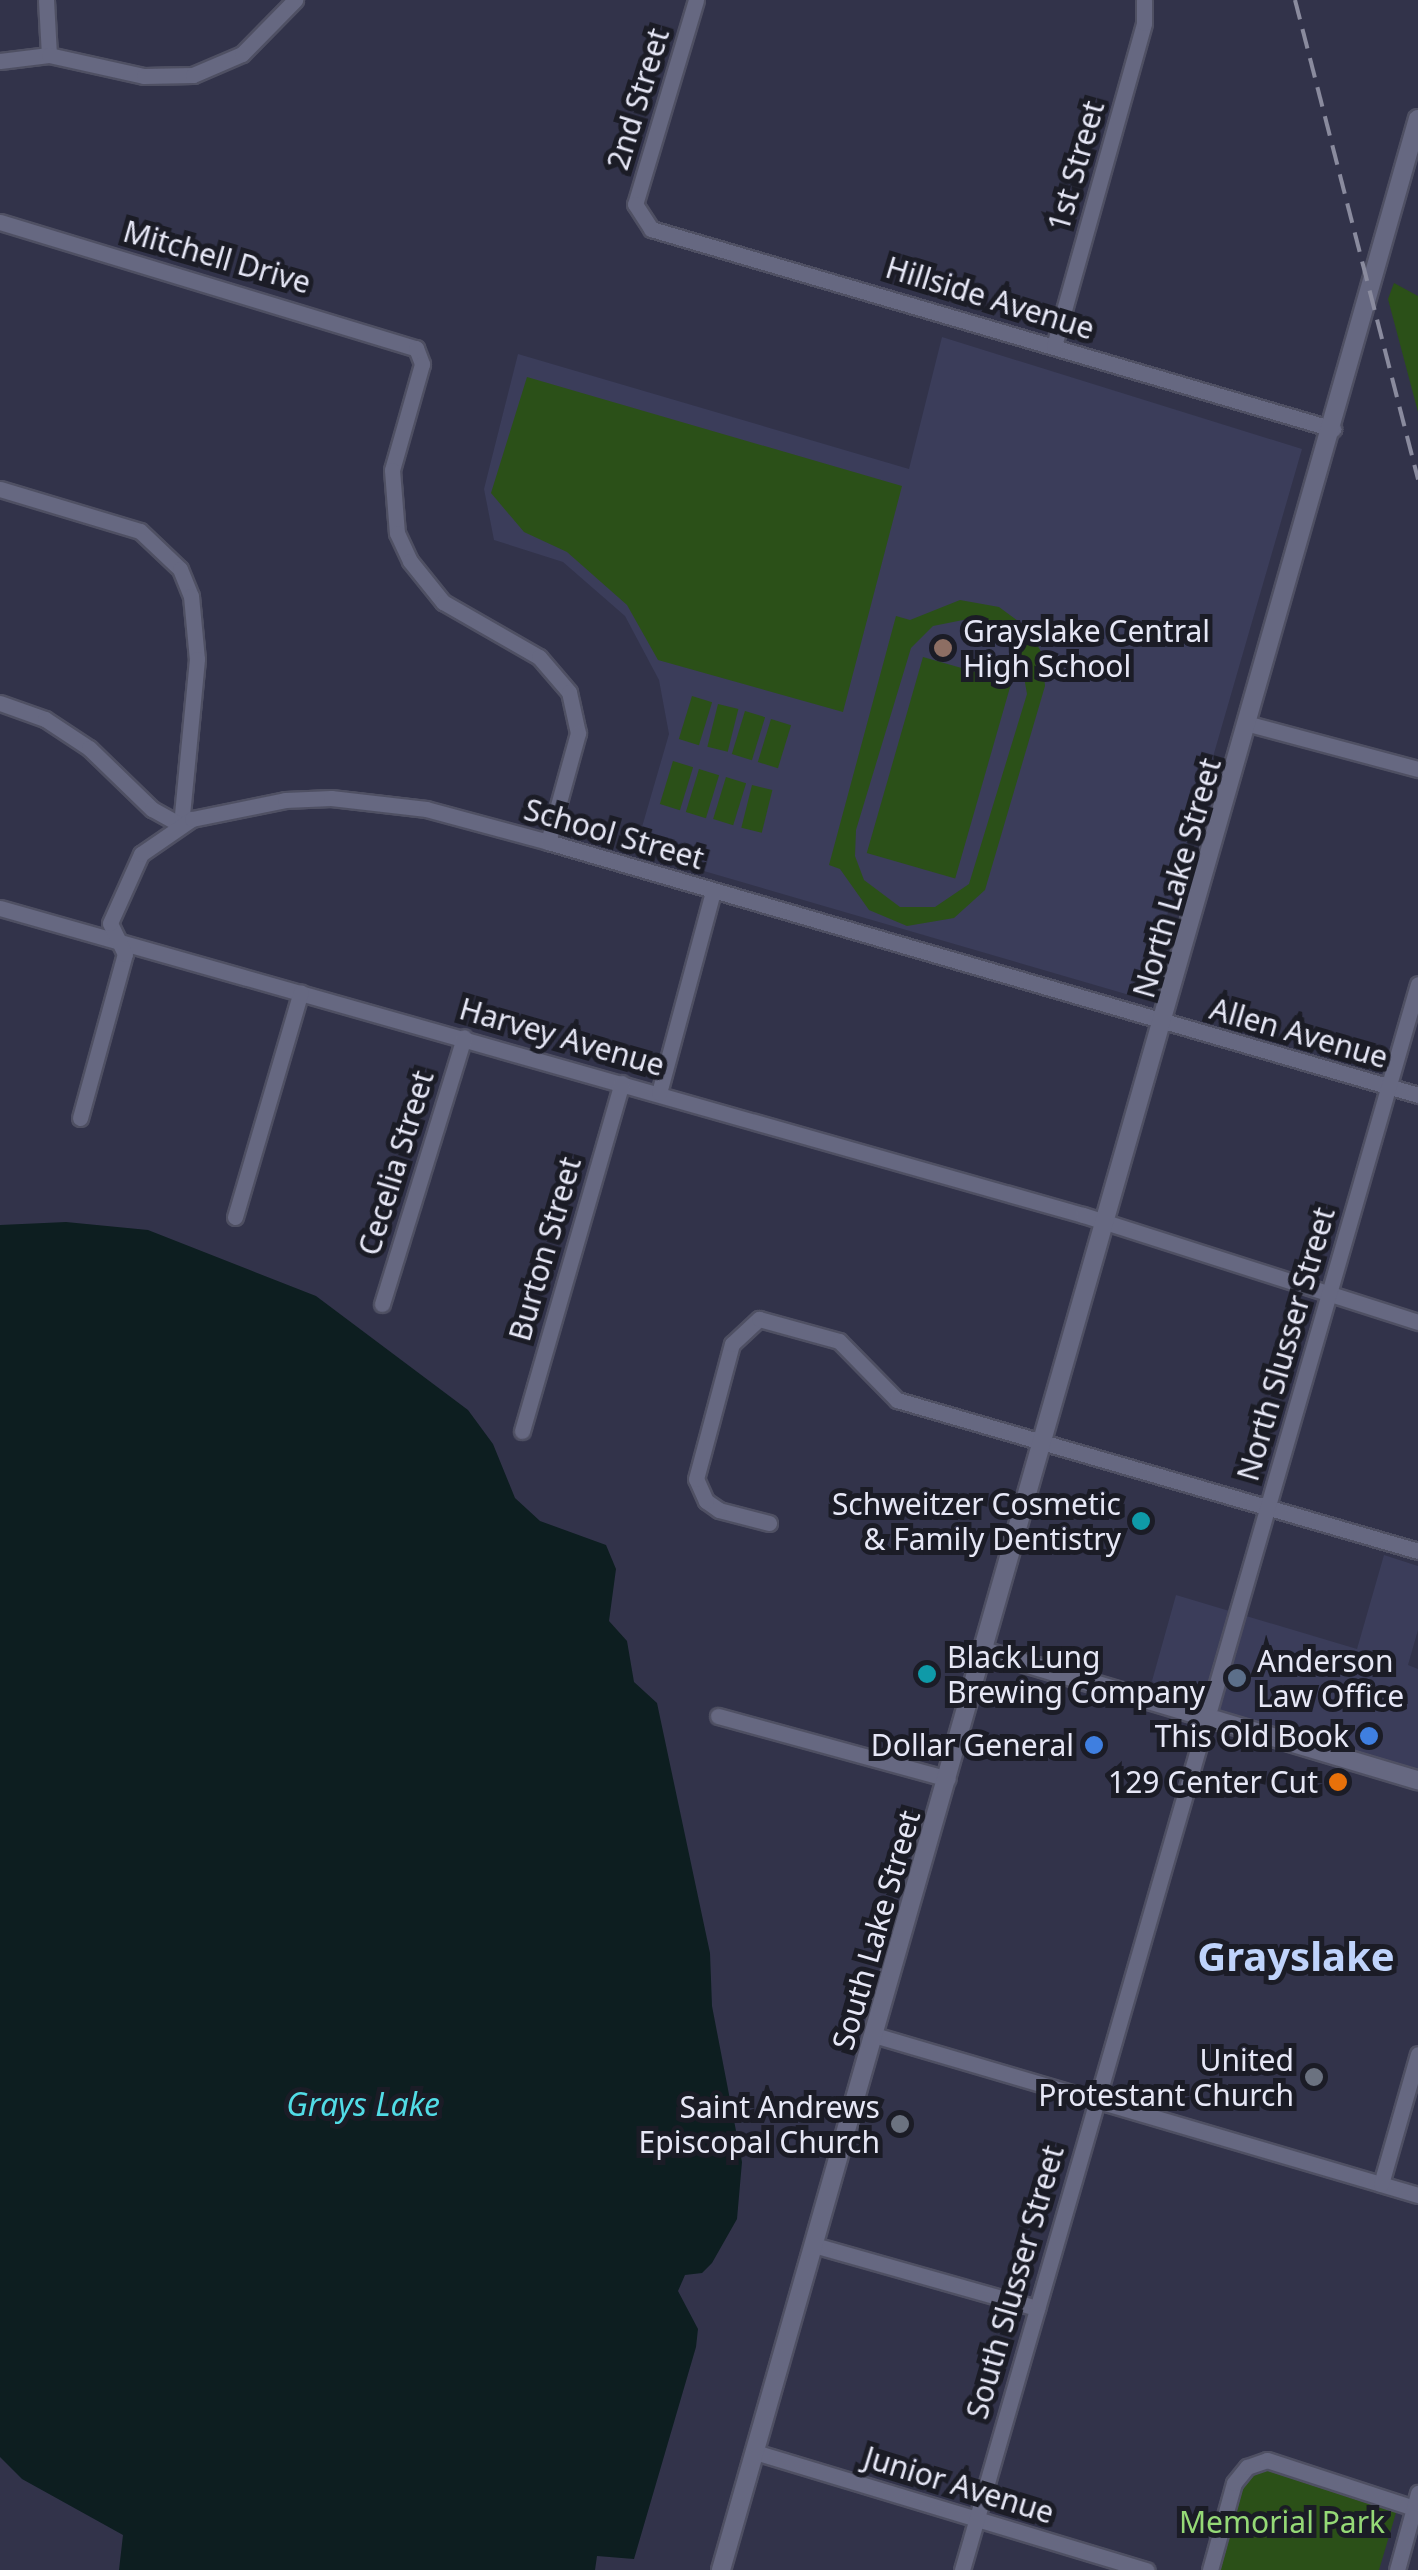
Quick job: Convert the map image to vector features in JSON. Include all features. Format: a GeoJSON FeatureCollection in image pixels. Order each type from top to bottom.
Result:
{"type":"FeatureCollection","features":[{"type":"Feature","properties":{"kind":"street"},"geometry":{"type":"LineString","coordinates":[[46,0],[48,55]]}},
{"type":"Feature","properties":{"kind":"street"},"geometry":{"type":"LineString","coordinates":[[0,61],[48,55],[144,76],[193,75],[242,54],[295,0]]}},
{"type":"Feature","properties":{"kind":"street","name":"2nd Street"},"geometry":{"type":"LineString","coordinates":[[636,213],[696,0]]}},
{"type":"Feature","properties":{"kind":"street","name":"1st Street"},"geometry":{"type":"LineString","coordinates":[[1054,346],[1144,24],[1144,0]]}},
{"type":"Feature","properties":{"kind":"street","name":"North Lake Street"},"geometry":{"type":"LineString","coordinates":[[984,1651],[1418,119]]}},
{"type":"Feature","properties":{"kind":"street","name":"Hillside Avenue"},"geometry":{"type":"LineString","coordinates":[[636,213],[650,229],[1333,429]]}},
{"type":"Feature","properties":{"kind":"street","name":"Mitchell Drive"},"geometry":{"type":"LineString","coordinates":[[0,222],[416,348],[422,364],[392,470],[398,533],[410,562],[442,602],[539,657],[569,692],[578,733],[548,842]]}},
{"type":"Feature","properties":{"kind":"street"},"geometry":{"type":"LineString","coordinates":[[0,490],[140,531],[180,570],[191,596],[197,660],[181,825],[152,808],[89,748],[45,719],[0,702]]}},
{"type":"Feature","properties":{"kind":"street"},"geometry":{"type":"LineString","coordinates":[[1248,724],[1418,769]]}},
{"type":"Feature","properties":{"kind":"street","name":"School Street"},"geometry":{"type":"LineString","coordinates":[[80,1118],[125,954],[115,941],[110,923],[126,876],[141,854],[181,825],[229,810],[331,798],[426,810],[548,842],[1164,1024]]}},
{"type":"Feature","properties":{"kind":"street"},"geometry":{"type":"LineString","coordinates":[[659,1093],[713,892]]}},
{"type":"Feature","properties":{"kind":"street","name":"Harvey Avenue"},"geometry":{"type":"LineString","coordinates":[[0,908],[622,1082],[1418,1322]]}},
{"type":"Feature","properties":{"kind":"street","name":"North Slusser Street"},"geometry":{"type":"LineString","coordinates":[[1203,1719],[1418,984]]}},
{"type":"Feature","properties":{"kind":"street"},"geometry":{"type":"LineString","coordinates":[[234,1216],[301,992]]}},
{"type":"Feature","properties":{"kind":"street","name":"Allen Avenue"},"geometry":{"type":"LineString","coordinates":[[1164,1024],[1418,1095]]}},
{"type":"Feature","properties":{"kind":"street","name":"Cecelia Street"},"geometry":{"type":"LineString","coordinates":[[382,1304],[464,1037]]}},
{"type":"Feature","properties":{"kind":"street","name":"Burton Street"},"geometry":{"type":"LineString","coordinates":[[522,1431],[622,1082]]}},
{"type":"Feature","properties":{"kind":"street"},"geometry":{"type":"LineString","coordinates":[[768,1523],[719,1510],[706,1501],[696,1479],[732,1344],[759,1318],[839,1341],[897,1400],[1418,1550]]}},
{"type":"Feature","properties":{"kind":"street"},"geometry":{"type":"LineString","coordinates":[[984,1651],[1418,1780]]}},
{"type":"Feature","properties":{"kind":"street","name":"South Lake Street"},"geometry":{"type":"LineString","coordinates":[[721,2570],[984,1651]]}},
{"type":"Feature","properties":{"kind":"street"},"geometry":{"type":"LineString","coordinates":[[718,1716],[948,1778]]}},
{"type":"Feature","properties":{"kind":"street","name":"South Slusser Street"},"geometry":{"type":"LineString","coordinates":[[962,2570],[1203,1719]]}},
{"type":"Feature","properties":{"kind":"street"},"geometry":{"type":"LineString","coordinates":[[874,2035],[1418,2196]]}},
{"type":"Feature","properties":{"kind":"street"},"geometry":{"type":"LineString","coordinates":[[1380,2184],[1418,2054]]}},
{"type":"Feature","properties":{"kind":"street"},"geometry":{"type":"LineString","coordinates":[[814,2245],[1037,2308]]}},
{"type":"Feature","properties":{"kind":"street","name":"Junior Avenue"},"geometry":{"type":"LineString","coordinates":[[755,2452],[1147,2570]]}},
{"type":"Feature","properties":{"kind":"street"},"geometry":{"type":"LineString","coordinates":[[1210,2570],[1234,2483],[1246,2467],[1267,2460],[1416,2500],[1397,2570]]}},
{"type":"Feature","properties":{"kind":"shaded area","name":"Grayslake Central High School"},"geometry":{"type":"Polygon","coordinates":[[[942,337],[1302,449],[1143,999],[635,851],[669,734],[659,680],[625,616],[563,562],[494,540],[484,489],[518,354],[909,469],[942,337]]]}},
{"type":"Feature","properties":{"kind":"shaded area"},"geometry":{"type":"Polygon","coordinates":[[[1384,1555],[1418,1566],[1418,1630],[1408,1665],[1418,1669],[1418,1771],[1171,1699],[1152,1681],[1176,1595],[1357,1649],[1384,1555]]]}},
{"type":"Feature","properties":{"kind":"green space"},"geometry":{"type":"Polygon","coordinates":[[[1394,283],[1418,296],[1418,412],[1388,299],[1394,283]]]}},
{"type":"Feature","properties":{"kind":"green space"},"geometry":{"type":"Polygon","coordinates":[[[527,377],[902,486],[843,712],[658,660],[627,605],[567,552],[524,532],[491,493],[527,377]]]}},
{"type":"Feature","properties":{"kind":"green space"},"geometry":{"type":"Polygon","coordinates":[[[960,600],[999,607],[1026,627],[1042,653],[1045,686],[985,890],[954,918],[907,926],[869,910],[840,869],[829,865],[896,616],[910,620],[960,600]],[[973,618],[933,626],[911,648],[856,830],[855,856],[864,880],[900,907],[935,907],[969,884],[1027,694],[1019,648],[996,626],[973,618]]]}},
{"type":"Feature","properties":{"kind":"green space"},"geometry":{"type":"Polygon","coordinates":[[[923,657],[1011,682],[955,878],[867,853],[923,657]]]}},
{"type":"Feature","properties":{"kind":"green space"},"geometry":{"type":"Polygon","coordinates":[[[692,696],[712,702],[699,745],[679,739],[692,696]]]}},
{"type":"Feature","properties":{"kind":"green space"},"geometry":{"type":"Polygon","coordinates":[[[718,704],[738,709],[728,752],[707,747],[718,704]]]}},
{"type":"Feature","properties":{"kind":"green space"},"geometry":{"type":"Polygon","coordinates":[[[745,711],[765,717],[752,760],[732,754],[745,711]]]}},
{"type":"Feature","properties":{"kind":"green space"},"geometry":{"type":"Polygon","coordinates":[[[771,719],[791,725],[778,768],[758,762],[771,719]]]}},
{"type":"Feature","properties":{"kind":"green space"},"geometry":{"type":"Polygon","coordinates":[[[673,761],[693,767],[680,810],[660,804],[673,761]]]}},
{"type":"Feature","properties":{"kind":"green space"},"geometry":{"type":"Polygon","coordinates":[[[699,769],[719,775],[706,818],[686,812],[699,769]]]}},
{"type":"Feature","properties":{"kind":"green space"},"geometry":{"type":"Polygon","coordinates":[[[726,777],[746,783],[733,825],[713,819],[726,777]]]}},
{"type":"Feature","properties":{"kind":"green space"},"geometry":{"type":"Polygon","coordinates":[[[752,785],[772,790],[762,833],[741,828],[752,785]]]}},
{"type":"Feature","properties":{"kind":"green space","name":"Memorial Park"},"geometry":{"type":"Polygon","coordinates":[[[1272,2470],[1398,2506],[1379,2570],[1217,2570],[1241,2485],[1254,2472],[1272,2470]]]}},
{"type":"Feature","properties":{"kind":"water","name":"Grays Lake"},"geometry":{"type":"Polygon","coordinates":[[[66,1222],[148,1230],[316,1296],[468,1410],[493,1444],[515,1498],[540,1521],[606,1545],[616,1569],[609,1621],[627,1641],[634,1682],[657,1703],[710,1953],[712,2006],[742,2162],[737,2219],[712,2263],[702,2273],[685,2275],[678,2291],[698,2329],[696,2347],[634,2559],[597,2556],[595,2570],[119,2570],[123,2535],[22,2479],[0,2457],[0,1225],[66,1222]]]}},
{"type":"Feature","properties":{"kind":"railway"},"geometry":{"type":"LineString","coordinates":[[1295,0],[1418,479]]}},
{"type":"Feature","properties":{"kind":"place","name":"Grayslake Central High School"},"geometry":{"type":"Point","coordinates":[943,648]}},
{"type":"Feature","properties":{"kind":"place","name":"Schweitzer Cosmetic & Family Dentistry"},"geometry":{"type":"Point","coordinates":[1141,1521]}},
{"type":"Feature","properties":{"kind":"place","name":"Black Lung Brewing Company"},"geometry":{"type":"Point","coordinates":[927,1674]}},
{"type":"Feature","properties":{"kind":"place","name":"Anderson Law Office"},"geometry":{"type":"Point","coordinates":[1237,1678]}},
{"type":"Feature","properties":{"kind":"place","name":"This Old Book"},"geometry":{"type":"Point","coordinates":[1369,1736]}},
{"type":"Feature","properties":{"kind":"place","name":"Dollar General"},"geometry":{"type":"Point","coordinates":[1094,1745]}},
{"type":"Feature","properties":{"kind":"place","name":"129 Center Cut"},"geometry":{"type":"Point","coordinates":[1338,1782]}},
{"type":"Feature","properties":{"kind":"place","name":"United Protestant Church"},"geometry":{"type":"Point","coordinates":[1314,2077]}},
{"type":"Feature","properties":{"kind":"place","name":"Saint Andrews Episcopal Church"},"geometry":{"type":"Point","coordinates":[900,2124]}},
{"type":"Feature","properties":{"kind":"district","name":"Grayslake"},"geometry":{"type":"Point","coordinates":[1296,1956]}}]}
